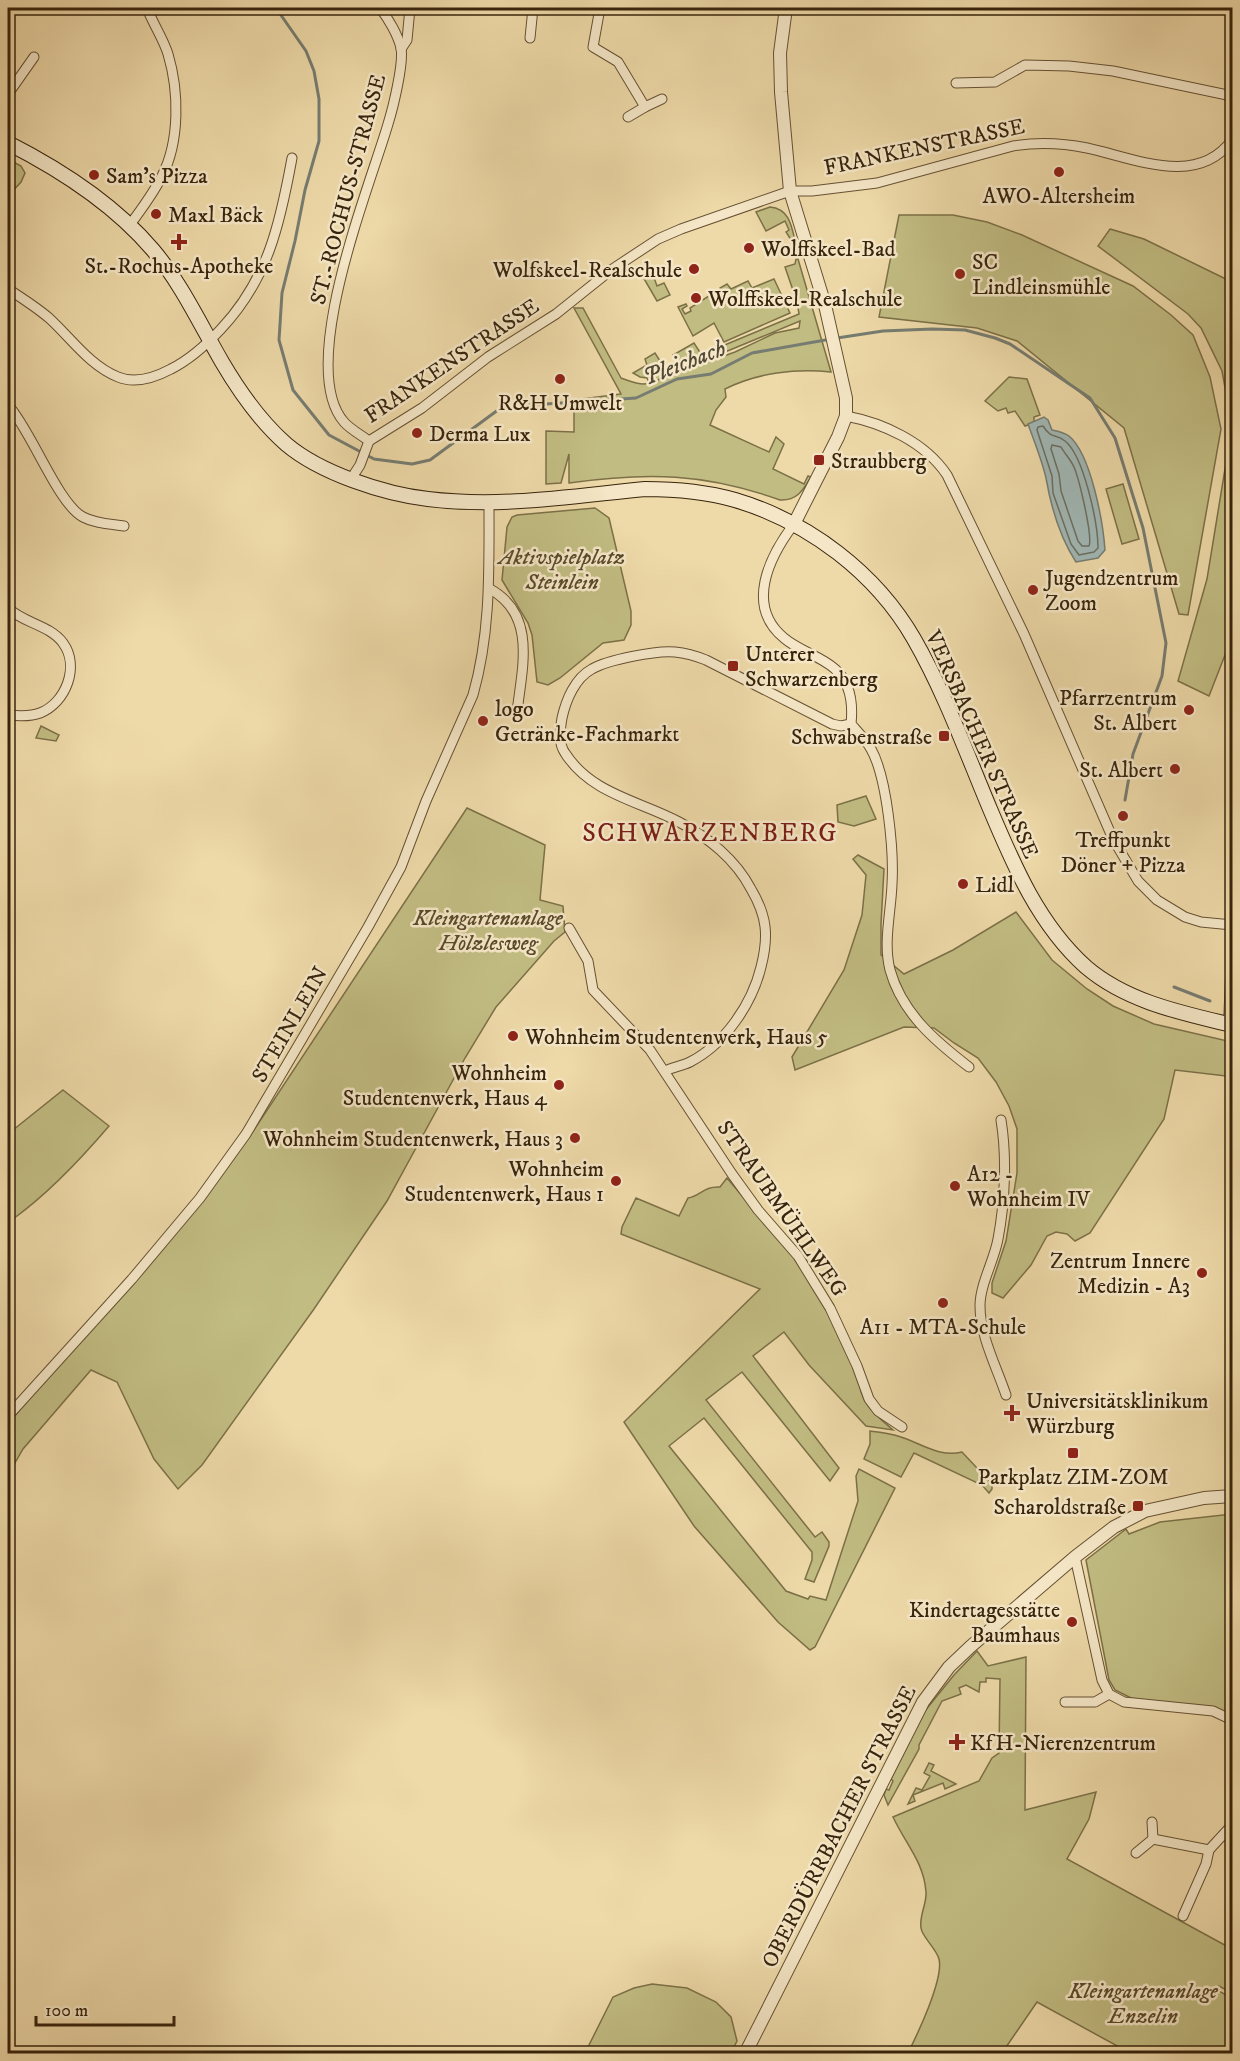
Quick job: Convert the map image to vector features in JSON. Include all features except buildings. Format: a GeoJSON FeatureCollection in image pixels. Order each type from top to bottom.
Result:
{"type":"FeatureCollection","features":[{"type":"Feature","properties":{"kind":"main road","name":"VERSBACHER STRASSE"},"geometry":{"type":"LineString","coordinates":[[8,143],[85,189],[129,226],[153,250],[235,383],[274,432],[299,454],[351,479],[421,498],[489,503],[645,489],[669,489],[735,500],[794,524],[820,540],[857,569],[881,593],[905,624],[920,649],[947,706],[1016,869],[1041,915],[1064,944],[1088,968],[1118,988],[1144,1001],[1172,1011],[1232,1025]]}},
{"type":"Feature","properties":{"kind":"street"},"geometry":{"type":"LineString","coordinates":[[129,226],[149,200],[164,174],[172,149],[175,122],[172,69],[167,50],[147,8]]}},
{"type":"Feature","properties":{"kind":"street","name":"ST.-ROCHUS-STRASSE"},"geometry":{"type":"LineString","coordinates":[[369,441],[343,421],[334,402],[329,379],[328,358],[342,268],[353,228],[381,150],[398,83],[401,49],[380,8]]}},
{"type":"Feature","properties":{"kind":"street"},"geometry":{"type":"LineString","coordinates":[[401,49],[407,40],[410,8]]}},
{"type":"Feature","properties":{"kind":"street"},"geometry":{"type":"LineString","coordinates":[[530,38],[533,8]]}},
{"type":"Feature","properties":{"kind":"street"},"geometry":{"type":"LineString","coordinates":[[600,8],[592,47],[618,62],[645,107]]}},
{"type":"Feature","properties":{"kind":"street"},"geometry":{"type":"LineString","coordinates":[[786,8],[780,53],[781,92],[790,191],[838,357],[846,398],[846,416],[838,437],[765,578],[765,607],[770,623],[785,639],[836,669],[848,687],[852,724],[871,749],[880,769],[883,785],[892,851],[893,882],[888,931],[890,971],[914,1018],[934,1040],[969,1067]]}},
{"type":"Feature","properties":{"kind":"street"},"geometry":{"type":"LineString","coordinates":[[8,94],[34,57]]}},
{"type":"Feature","properties":{"kind":"street"},"geometry":{"type":"LineString","coordinates":[[956,83],[995,82],[1024,65],[1069,66],[1113,72],[1233,96]]}},
{"type":"Feature","properties":{"kind":"street"},"geometry":{"type":"LineString","coordinates":[[628,117],[662,99]]}},
{"type":"Feature","properties":{"kind":"street","name":"FRANKENSTRASSE"},"geometry":{"type":"LineString","coordinates":[[351,479],[360,465],[369,441],[422,408],[488,357],[556,314],[641,249],[681,229],[790,191],[812,191],[877,183],[1013,146],[1033,143],[1085,148],[1173,168],[1214,159],[1233,140]]}},
{"type":"Feature","properties":{"kind":"street"},"geometry":{"type":"LineString","coordinates":[[8,290],[48,317],[97,365],[124,379],[161,374],[189,359],[210,340],[243,303],[267,259],[276,235],[292,158]]}},
{"type":"Feature","properties":{"kind":"street"},"geometry":{"type":"LineString","coordinates":[[8,405],[76,512],[94,522],[124,526]]}},
{"type":"Feature","properties":{"kind":"street"},"geometry":{"type":"LineString","coordinates":[[846,416],[898,434],[929,453],[947,474],[1024,634],[1113,839],[1142,887],[1167,907],[1185,917],[1201,922],[1233,925]]}},
{"type":"Feature","properties":{"kind":"street","name":"STEINLEIN"},"geometry":{"type":"LineString","coordinates":[[8,1416],[132,1279],[200,1198],[230,1158],[266,1103],[401,867],[426,801],[473,695],[483,653],[490,589],[489,503]]}},
{"type":"Feature","properties":{"kind":"street"},"geometry":{"type":"LineString","coordinates":[[490,589],[504,597],[519,618],[521,625],[523,658],[517,712]]}},
{"type":"Feature","properties":{"kind":"street"},"geometry":{"type":"LineString","coordinates":[[8,608],[55,635],[63,644],[69,657],[70,670],[66,688],[60,699],[51,707],[37,714],[8,715]]}},
{"type":"Feature","properties":{"kind":"street"},"geometry":{"type":"LineString","coordinates":[[665,1071],[692,1061],[728,1030],[757,982],[765,951],[766,927],[758,901],[742,871],[706,838],[670,818],[606,790],[593,782],[568,758],[561,745],[560,729],[563,711],[570,694],[590,669],[604,664],[674,652],[706,660],[832,724],[841,726],[852,724]]}},
{"type":"Feature","properties":{"kind":"street","name":"STRAUBMÜHLWEG"},"geometry":{"type":"LineString","coordinates":[[569,928],[588,961],[593,990],[650,1050],[738,1183],[798,1256],[830,1308],[857,1366],[869,1399],[884,1415],[902,1428]]}},
{"type":"Feature","properties":{"kind":"street"},"geometry":{"type":"LineString","coordinates":[[1232,1025],[1233,977]]}},
{"type":"Feature","properties":{"kind":"street"},"geometry":{"type":"LineString","coordinates":[[1001,1119],[1004,1153],[998,1238],[981,1295],[980,1307],[984,1331],[1006,1395]]}},
{"type":"Feature","properties":{"kind":"street","name":"OBERDÜRRBACHER STRASSE"},"geometry":{"type":"LineString","coordinates":[[745,2054],[922,1701],[949,1667],[1075,1557],[1114,1527],[1144,1511],[1204,1498],[1233,1496]]}},
{"type":"Feature","properties":{"kind":"street"},"geometry":{"type":"LineString","coordinates":[[1075,1557],[1102,1680],[1109,1694],[1124,1702],[1213,1711],[1233,1720]]}},
{"type":"Feature","properties":{"kind":"street"},"geometry":{"type":"LineString","coordinates":[[1065,1702],[1095,1702],[1109,1694]]}},
{"type":"Feature","properties":{"kind":"street"},"geometry":{"type":"LineString","coordinates":[[1152,1822],[1153,1839]]}},
{"type":"Feature","properties":{"kind":"street"},"geometry":{"type":"LineString","coordinates":[[1183,1916],[1206,1864],[1209,1850],[1233,1825]]}},
{"type":"Feature","properties":{"kind":"street"},"geometry":{"type":"LineString","coordinates":[[1153,1839],[1209,1850]]}},
{"type":"Feature","properties":{"kind":"street"},"geometry":{"type":"LineString","coordinates":[[1136,1853],[1153,1839]]}},
{"type":"Feature","properties":{"kind":"green space"},"geometry":{"type":"Polygon","coordinates":[[[8,159],[21,166],[25,173],[21,182],[8,196],[8,159]]]}},
{"type":"Feature","properties":{"kind":"green space"},"geometry":{"type":"Polygon","coordinates":[[[770,207],[787,216],[797,249],[786,232],[789,230],[785,221],[766,231],[756,212],[770,207]]]}},
{"type":"Feature","properties":{"kind":"green space"},"geometry":{"type":"Polygon","coordinates":[[[899,215],[953,215],[987,222],[1022,235],[1133,286],[1193,335],[1210,377],[1221,429],[1188,615],[1179,614],[1124,428],[1017,341],[977,328],[879,317],[899,215]]]}},
{"type":"Feature","properties":{"kind":"green space"},"geometry":{"type":"Polygon","coordinates":[[[1110,229],[1144,239],[1232,282],[1232,426],[1222,371],[1201,328],[1188,314],[1098,246],[1110,229]]]}},
{"type":"Feature","properties":{"kind":"green space"},"geometry":{"type":"Polygon","coordinates":[[[798,259],[831,372],[777,373],[750,379],[725,389],[726,397],[716,410],[710,425],[769,452],[776,437],[784,444],[773,469],[804,484],[808,476],[811,477],[799,494],[791,499],[780,500],[726,484],[676,477],[624,477],[569,483],[569,454],[561,483],[546,484],[546,431],[574,432],[574,400],[621,394],[574,308],[583,308],[621,378],[646,384],[649,383],[647,378],[633,373],[647,365],[645,359],[655,353],[660,361],[662,360],[663,370],[677,362],[673,355],[694,343],[701,354],[691,359],[799,314],[785,267],[795,264],[798,259]],[[800,321],[655,381],[735,352],[775,333],[799,328],[800,321]]]}},
{"type":"Feature","properties":{"kind":"green space"},"geometry":{"type":"Polygon","coordinates":[[[652,272],[657,286],[664,283],[670,295],[657,301],[643,277],[652,272]]]}},
{"type":"Feature","properties":{"kind":"green space"},"geometry":{"type":"Polygon","coordinates":[[[774,279],[790,313],[724,342],[714,323],[693,336],[678,307],[686,304],[687,306],[682,309],[685,314],[691,311],[690,308],[715,292],[719,299],[724,296],[720,288],[727,284],[731,289],[748,281],[752,288],[774,279]]]}},
{"type":"Feature","properties":{"kind":"green space"},"geometry":{"type":"Polygon","coordinates":[[[1009,377],[1027,379],[1040,415],[1034,417],[1034,423],[1025,426],[1015,411],[1008,413],[1006,408],[998,411],[985,401],[1009,377]]]}},
{"type":"Feature","properties":{"kind":"green space"},"geometry":{"type":"Polygon","coordinates":[[[1232,426],[1232,637],[1209,696],[1178,681],[1207,579],[1232,426]]]}},
{"type":"Feature","properties":{"kind":"green space"},"geometry":{"type":"Polygon","coordinates":[[[1123,484],[1139,539],[1122,544],[1106,489],[1123,484]]]}},
{"type":"Feature","properties":{"kind":"green space","name":"Aktivspielplatz Steinlein"},"geometry":{"type":"Polygon","coordinates":[[[595,508],[609,518],[631,611],[631,625],[624,640],[603,643],[548,685],[537,682],[532,635],[528,623],[502,580],[507,527],[512,517],[517,515],[595,508]]]}},
{"type":"Feature","properties":{"kind":"green space"},"geometry":{"type":"Polygon","coordinates":[[[41,726],[59,735],[56,741],[36,738],[41,726]]]}},
{"type":"Feature","properties":{"kind":"green space"},"geometry":{"type":"Polygon","coordinates":[[[866,796],[876,819],[854,826],[838,822],[837,805],[866,796]]]}},
{"type":"Feature","properties":{"kind":"green space","name":"Kleingartenanlage Hölzlesweg"},"geometry":{"type":"Polygon","coordinates":[[[467,808],[545,845],[540,900],[563,906],[565,932],[554,941],[496,1007],[465,1058],[387,1201],[314,1309],[202,1465],[178,1489],[154,1459],[117,1382],[91,1370],[23,1449],[8,1475],[8,1424],[250,1136],[467,808]]]}},
{"type":"Feature","properties":{"kind":"green space"},"geometry":{"type":"Polygon","coordinates":[[[858,855],[884,869],[881,955],[904,974],[953,950],[1016,912],[1052,960],[1087,989],[1113,1006],[1154,1024],[1232,1042],[1232,1067],[1226,1076],[1175,1070],[1164,1119],[1090,1233],[1075,1241],[1067,1234],[1056,1232],[1047,1236],[1031,1265],[1003,1298],[992,1293],[992,1283],[1006,1241],[1017,1173],[1017,1129],[1009,1106],[996,1082],[978,1058],[934,1028],[904,1027],[795,1070],[792,1057],[844,970],[862,915],[866,875],[853,859],[858,855]]]}},
{"type":"Feature","properties":{"kind":"green space"},"geometry":{"type":"Polygon","coordinates":[[[63,1090],[109,1126],[64,1176],[13,1219],[8,1208],[8,1134],[63,1090]]]}},
{"type":"Feature","properties":{"kind":"green space"},"geometry":{"type":"Polygon","coordinates":[[[727,1178],[794,1257],[824,1303],[859,1379],[866,1402],[875,1414],[893,1430],[866,1426],[809,1365],[784,1332],[753,1356],[839,1468],[830,1481],[742,1372],[706,1400],[815,1537],[822,1532],[829,1542],[814,1582],[805,1579],[812,1560],[812,1552],[704,1418],[669,1446],[786,1591],[808,1599],[810,1596],[826,1600],[858,1501],[856,1476],[859,1469],[895,1488],[815,1647],[810,1650],[778,1622],[694,1526],[624,1422],[760,1289],[621,1234],[622,1227],[636,1198],[679,1216],[688,1198],[710,1188],[720,1187],[727,1178]]]}},
{"type":"Feature","properties":{"kind":"green space"},"geometry":{"type":"Polygon","coordinates":[[[870,1431],[895,1435],[945,1453],[962,1452],[992,1484],[992,1489],[989,1493],[982,1485],[914,1453],[901,1477],[864,1459],[870,1444],[870,1431]]]}},
{"type":"Feature","properties":{"kind":"green space"},"geometry":{"type":"Polygon","coordinates":[[[1232,1514],[1232,1715],[1133,1699],[1115,1690],[1109,1680],[1086,1560],[1126,1529],[1129,1534],[1160,1522],[1232,1514]]]}},
{"type":"Feature","properties":{"kind":"green space","name":"Kleingartenanlage Enzelin"},"geometry":{"type":"Polygon","coordinates":[[[977,1651],[988,1666],[1026,1657],[1025,1810],[1096,1792],[1089,1819],[1067,1859],[1232,1949],[1232,1993],[1219,1986],[1217,1990],[1228,1996],[1227,1999],[1232,2002],[1232,2053],[1130,2053],[1037,2002],[1002,2053],[908,2053],[934,1993],[938,1980],[939,1959],[921,1928],[926,1896],[922,1871],[893,1817],[979,1781],[992,1758],[999,1753],[1000,1679],[986,1678],[986,1682],[980,1682],[979,1692],[966,1685],[959,1688],[961,1694],[942,1701],[888,1805],[884,1795],[886,1789],[889,1790],[893,1781],[891,1779],[924,1712],[977,1651]]]}},
{"type":"Feature","properties":{"kind":"green space"},"geometry":{"type":"Polygon","coordinates":[[[929,1763],[934,1765],[931,1771],[956,1784],[945,1789],[943,1783],[913,1795],[915,1801],[908,1804],[916,1788],[922,1790],[930,1776],[924,1773],[929,1763]]]}},
{"type":"Feature","properties":{"kind":"green space"},"geometry":{"type":"Polygon","coordinates":[[[652,1984],[687,1988],[716,2002],[731,2017],[737,2041],[731,2053],[585,2053],[613,1997],[634,1988],[652,1984]]]}},
{"type":"Feature","properties":{"kind":"water"},"geometry":{"type":"Polygon","coordinates":[[[1044,417],[1048,420],[1052,430],[1069,436],[1084,457],[1102,523],[1105,550],[1098,558],[1076,562],[1060,532],[1042,464],[1028,424],[1044,417]]]}},
{"type":"Feature","properties":{"kind":"waterway","name":"Pleichach"},"geometry":{"type":"LineString","coordinates":[[276,8],[306,51],[314,71],[319,99],[319,141],[305,190],[282,293],[279,340],[293,390],[329,435],[374,459],[412,464],[430,460],[502,407],[636,398],[677,379],[711,374],[752,353],[831,339]]}},
{"type":"Feature","properties":{"kind":"waterway","name":"Pleichach"},"geometry":{"type":"LineString","coordinates":[[837,338],[883,331],[932,329],[965,330],[995,338],[1010,344],[1090,398],[1115,438],[1143,528],[1166,643],[1162,676],[1133,754],[1125,800]]}},
{"type":"Feature","properties":{"kind":"waterway","name":"Pleichach"},"geometry":{"type":"LineString","coordinates":[[1174,987],[1210,1001]]}},
{"type":"Feature","properties":{"kind":"place","name":"AWO-Altersheim"},"geometry":{"type":"Point","coordinates":[1059,172]}},
{"type":"Feature","properties":{"kind":"place","name":"Sam's Pizza"},"geometry":{"type":"Point","coordinates":[94,175]}},
{"type":"Feature","properties":{"kind":"place","name":"Maxl Bäck"},"geometry":{"type":"Point","coordinates":[156,214]}},
{"type":"Feature","properties":{"kind":"place","name":"St.-Rochus-Apotheke"},"geometry":{"type":"Point","coordinates":[179,242]}},
{"type":"Feature","properties":{"kind":"place","name":"Wolffskeel-Bad"},"geometry":{"type":"Point","coordinates":[749,248]}},
{"type":"Feature","properties":{"kind":"place","name":"Wolfskeel-Realschule"},"geometry":{"type":"Point","coordinates":[694,269]}},
{"type":"Feature","properties":{"kind":"place","name":"SC Lindleinsmühle"},"geometry":{"type":"Point","coordinates":[960,274]}},
{"type":"Feature","properties":{"kind":"place","name":"Wolffskeel-Realschule"},"geometry":{"type":"Point","coordinates":[696,298]}},
{"type":"Feature","properties":{"kind":"place","name":"R&H Umwelt"},"geometry":{"type":"Point","coordinates":[560,379]}},
{"type":"Feature","properties":{"kind":"place","name":"Derma Lux"},"geometry":{"type":"Point","coordinates":[417,433]}},
{"type":"Feature","properties":{"kind":"place","name":"Straubberg"},"geometry":{"type":"Point","coordinates":[819,460]}},
{"type":"Feature","properties":{"kind":"place","name":"Jugendzentrum Zoom"},"geometry":{"type":"Point","coordinates":[1033,590]}},
{"type":"Feature","properties":{"kind":"place","name":"Unterer Schwarzenberg"},"geometry":{"type":"Point","coordinates":[733,666]}},
{"type":"Feature","properties":{"kind":"place","name":"Pfarrzentrum St. Albert"},"geometry":{"type":"Point","coordinates":[1189,710]}},
{"type":"Feature","properties":{"kind":"place","name":"logo Getränke-Fachmarkt"},"geometry":{"type":"Point","coordinates":[483,721]}},
{"type":"Feature","properties":{"kind":"place","name":"Schwabenstraße"},"geometry":{"type":"Point","coordinates":[944,736]}},
{"type":"Feature","properties":{"kind":"place","name":"St. Albert"},"geometry":{"type":"Point","coordinates":[1175,769]}},
{"type":"Feature","properties":{"kind":"place","name":"Treffpunkt Döner + Pizza"},"geometry":{"type":"Point","coordinates":[1123,816]}},
{"type":"Feature","properties":{"kind":"place","name":"Lidl"},"geometry":{"type":"Point","coordinates":[963,884]}},
{"type":"Feature","properties":{"kind":"place","name":"Wohnheim Studentenwerk, Haus 5"},"geometry":{"type":"Point","coordinates":[513,1036]}},
{"type":"Feature","properties":{"kind":"place","name":"Wohnheim Studentenwerk, Haus 4"},"geometry":{"type":"Point","coordinates":[559,1085]}},
{"type":"Feature","properties":{"kind":"place","name":"Wohnheim Studentenwerk, Haus 3"},"geometry":{"type":"Point","coordinates":[575,1138]}},
{"type":"Feature","properties":{"kind":"place","name":"Wohnheim Studentenwerk, Haus 1"},"geometry":{"type":"Point","coordinates":[616,1181]}},
{"type":"Feature","properties":{"kind":"place","name":"A12 - Wohnheim IV"},"geometry":{"type":"Point","coordinates":[955,1186]}},
{"type":"Feature","properties":{"kind":"place","name":"Zentrum Innere Medizin - A3"},"geometry":{"type":"Point","coordinates":[1202,1273]}},
{"type":"Feature","properties":{"kind":"place","name":"A11 - MTA-Schule"},"geometry":{"type":"Point","coordinates":[943,1303]}},
{"type":"Feature","properties":{"kind":"place","name":"Universitätsklinikum Würzburg"},"geometry":{"type":"Point","coordinates":[1012,1413]}},
{"type":"Feature","properties":{"kind":"place","name":"Parkplatz ZIM-ZOM"},"geometry":{"type":"Point","coordinates":[1073,1453]}},
{"type":"Feature","properties":{"kind":"place","name":"Scharoldstraße"},"geometry":{"type":"Point","coordinates":[1138,1506]}},
{"type":"Feature","properties":{"kind":"place","name":"Kindertagesstätte Baumhaus"},"geometry":{"type":"Point","coordinates":[1072,1622]}},
{"type":"Feature","properties":{"kind":"place","name":"KfH-Nierenzentrum"},"geometry":{"type":"Point","coordinates":[957,1742]}},
{"type":"Feature","properties":{"kind":"district","name":"SCHWARZENBERG"},"geometry":{"type":"Point","coordinates":[710,832]}}]}
